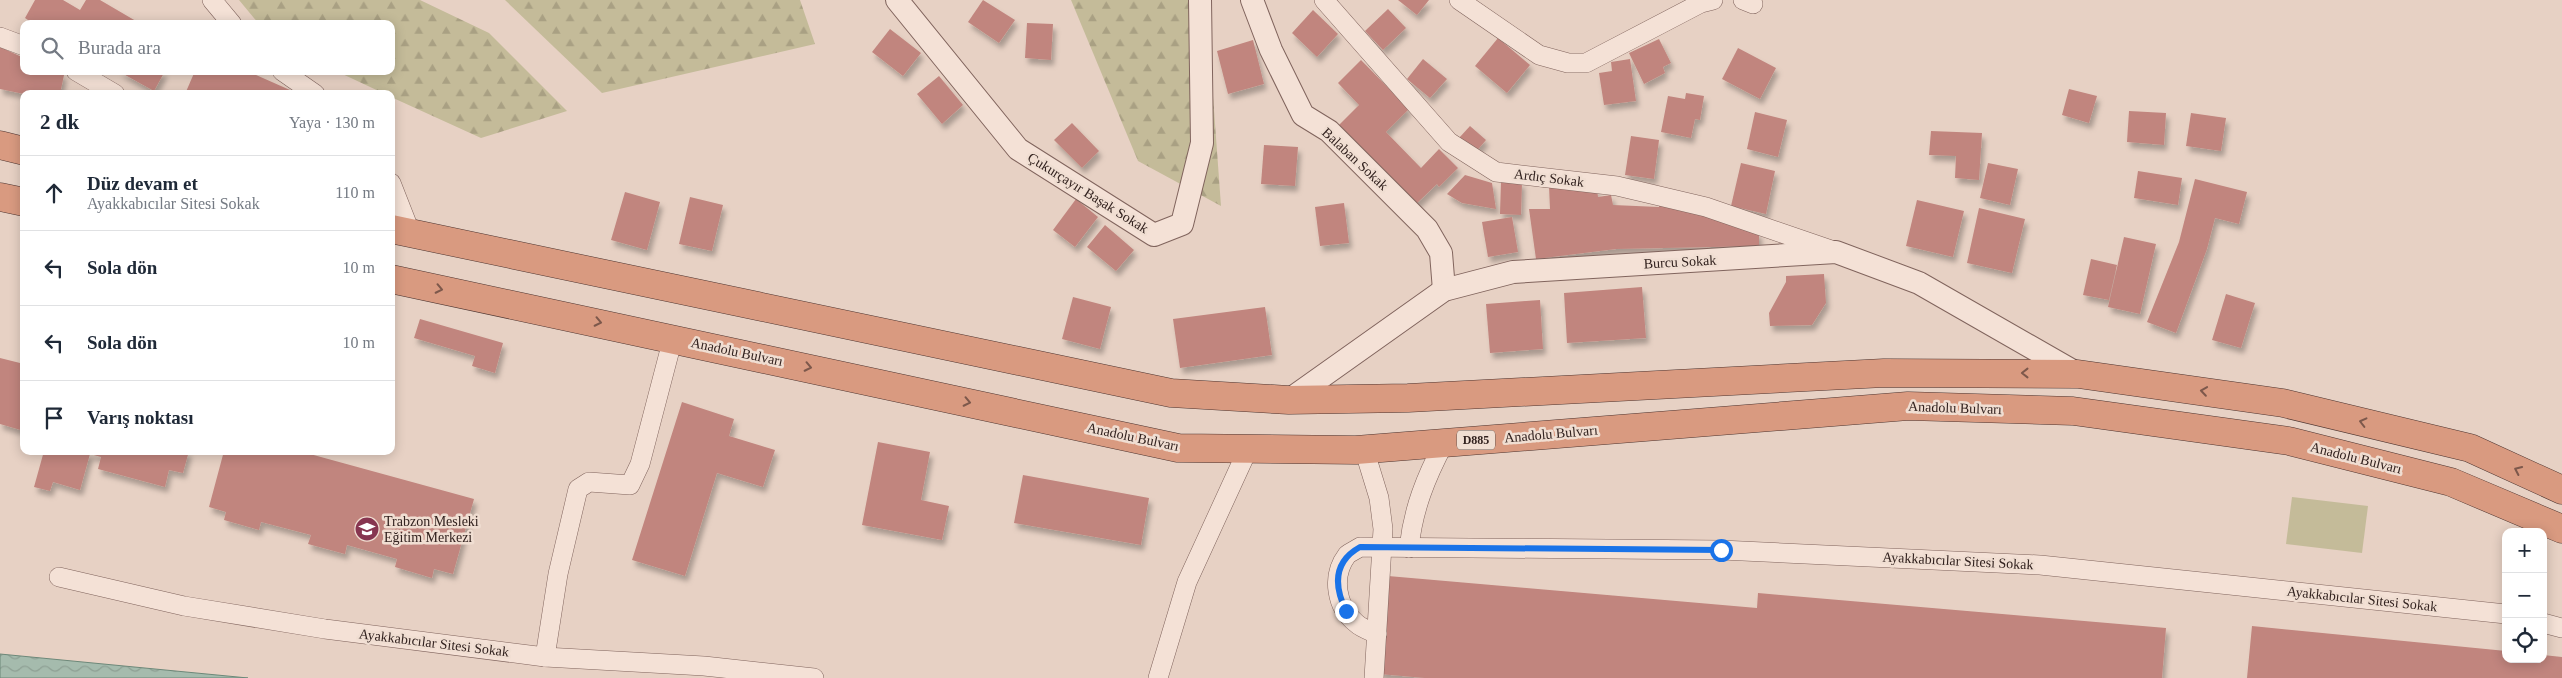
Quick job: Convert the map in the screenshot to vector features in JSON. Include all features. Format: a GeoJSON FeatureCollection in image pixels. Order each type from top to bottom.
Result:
{"type":"FeatureCollection","features":[{"type":"Feature","properties":{"kind":"highway"},"geometry":{"type":"LineString","coordinates":[[0,145],[20,150]]}},
{"type":"Feature","properties":{"kind":"highway"},"geometry":{"type":"LineString","coordinates":[[0,197],[20,201]]}},
{"type":"Feature","properties":{"kind":"highway"},"geometry":{"type":"LineString","coordinates":[[401,232],[1171,393],[1290,400],[1408,398],[1884,373],[2078,374],[2283,403],[2330,414],[2470,448],[2562,490]]}},
{"type":"Feature","properties":{"kind":"highway","name":"Anadolu Bulvarı"},"geometry":{"type":"LineString","coordinates":[[395,280],[1178,448],[1364,450],[1908,406],[2073,411],[2289,441],[2451,482],[2562,529]]}},
{"type":"Feature","properties":{"kind":"street"},"geometry":{"type":"LineString","coordinates":[[212,0],[229,20]]}},
{"type":"Feature","properties":{"kind":"street","name":"Çukurçayır Başak Sokak"},"geometry":{"type":"LineString","coordinates":[[897,0],[1018,150],[1154,235],[1182,224],[1202,143],[1200,0]]}},
{"type":"Feature","properties":{"kind":"street","name":"Balaban Sokak"},"geometry":{"type":"LineString","coordinates":[[1252,0],[1271,50],[1303,115],[1329,131],[1427,229],[1441,253],[1444,290]]}},
{"type":"Feature","properties":{"kind":"street","name":"Ardıç Sokak"},"geometry":{"type":"LineString","coordinates":[[1324,0],[1449,142],[1496,172],[1617,186],[1697,205],[1836,252]]}},
{"type":"Feature","properties":{"kind":"street"},"geometry":{"type":"LineString","coordinates":[[1460,0],[1539,56],[1568,63],[1586,63],[1701,3],[1714,0]]}},
{"type":"Feature","properties":{"kind":"street"},"geometry":{"type":"LineString","coordinates":[[0,37],[20,44]]}},
{"type":"Feature","properties":{"kind":"street"},"geometry":{"type":"LineString","coordinates":[[83,75],[108,90]]}},
{"type":"Feature","properties":{"kind":"street"},"geometry":{"type":"LineString","coordinates":[[288,75],[309,90]]}},
{"type":"Feature","properties":{"kind":"street"},"geometry":{"type":"LineString","coordinates":[[395,203],[401,232]]}},
{"type":"Feature","properties":{"kind":"street","name":"Burcu Sokak"},"geometry":{"type":"LineString","coordinates":[[1290,400],[1444,290],[1513,272],[1836,252],[1919,283],[2078,374]]}},
{"type":"Feature","properties":{"kind":"street"},"geometry":{"type":"LineString","coordinates":[[545,657],[558,574],[578,489],[589,482],[630,486],[640,464],[672,338]]}},
{"type":"Feature","properties":{"kind":"street"},"geometry":{"type":"LineString","coordinates":[[1409,548],[1411,526],[1418,499],[1429,471],[1444,443]]}},
{"type":"Feature","properties":{"kind":"street"},"geometry":{"type":"LineString","coordinates":[[1158,678],[1187,582],[1248,449]]}},
{"type":"Feature","properties":{"kind":"street"},"geometry":{"type":"LineString","coordinates":[[1364,450],[1379,498],[1384,529],[1374,678]]}},
{"type":"Feature","properties":{"kind":"street","name":"Ayakkabıcılar Sitesi Sokak"},"geometry":{"type":"LineString","coordinates":[[1377,634],[1356,624],[1337,594],[1339,573],[1347,554],[1360,547],[1721,550],[2040,565],[2502,614]]}},
{"type":"Feature","properties":{"kind":"street","name":"Ayakkabıcılar Sitesi Sokak"},"geometry":{"type":"LineString","coordinates":[[59,577],[184,606],[297,625],[545,657],[704,666],[814,678]]}},
{"type":"Feature","properties":{"kind":"street"},"geometry":{"type":"LineString","coordinates":[[2547,624],[2562,628]]}},
{"type":"Feature","properties":{"kind":"green space"},"geometry":{"type":"Polygon","coordinates":[[[239,0],[420,0],[489,33],[567,111],[481,138],[395,99],[395,90],[376,90],[345,75],[395,75],[395,20],[256,20],[239,0]]]}},
{"type":"Feature","properties":{"kind":"green space"},"geometry":{"type":"Polygon","coordinates":[[[505,0],[800,0],[815,44],[602,93],[505,0]]]}},
{"type":"Feature","properties":{"kind":"green space"},"geometry":{"type":"Polygon","coordinates":[[[1071,0],[1206,0],[1221,206],[1138,161],[1071,0]]]}},
{"type":"Feature","properties":{"kind":"green space"},"geometry":{"type":"Polygon","coordinates":[[[2292,497],[2368,506],[2362,553],[2286,544],[2292,497]]]}},
{"type":"Feature","properties":{"kind":"water"},"geometry":{"type":"Polygon","coordinates":[[[0,654],[248,678],[0,678],[0,654]]]}},
{"type":"Feature","properties":{"kind":"building"},"geometry":{"type":"Polygon","coordinates":[[[35,0],[63,0],[80,10],[86,0],[100,0],[134,20],[28,20],[25,18],[35,0]]]}},
{"type":"Feature","properties":{"kind":"building"},"geometry":{"type":"Polygon","coordinates":[[[983,0],[1015,20],[999,43],[968,22],[983,0]]]}},
{"type":"Feature","properties":{"kind":"building"},"geometry":{"type":"Polygon","coordinates":[[[1398,0],[1429,0],[1417,15],[1398,0]]]}},
{"type":"Feature","properties":{"kind":"building"},"geometry":{"type":"Polygon","coordinates":[[[1388,9],[1406,28],[1383,50],[1365,31],[1388,9]]]}},
{"type":"Feature","properties":{"kind":"building"},"geometry":{"type":"Polygon","coordinates":[[[1313,10],[1338,34],[1317,57],[1292,33],[1313,10]]]}},
{"type":"Feature","properties":{"kind":"building"},"geometry":{"type":"Polygon","coordinates":[[[1027,23],[1053,24],[1051,60],[1025,58],[1027,23]]]}},
{"type":"Feature","properties":{"kind":"building"},"geometry":{"type":"Polygon","coordinates":[[[890,29],[921,53],[903,76],[872,52],[890,29]]]}},
{"type":"Feature","properties":{"kind":"building"},"geometry":{"type":"Polygon","coordinates":[[[1498,38],[1530,65],[1507,93],[1475,66],[1498,38]]]}},
{"type":"Feature","properties":{"kind":"building"},"geometry":{"type":"Polygon","coordinates":[[[1659,39],[1671,63],[1663,67],[1665,73],[1644,84],[1629,53],[1659,39]]]}},
{"type":"Feature","properties":{"kind":"building"},"geometry":{"type":"Polygon","coordinates":[[[1253,40],[1264,84],[1228,94],[1217,51],[1253,40]]]}},
{"type":"Feature","properties":{"kind":"building"},"geometry":{"type":"Polygon","coordinates":[[[0,47],[20,56],[20,75],[64,75],[61,90],[20,90],[20,93],[0,89],[0,47]]]}},
{"type":"Feature","properties":{"kind":"building"},"geometry":{"type":"Polygon","coordinates":[[[1738,48],[1776,68],[1760,99],[1722,79],[1738,48]]]}},
{"type":"Feature","properties":{"kind":"building"},"geometry":{"type":"Polygon","coordinates":[[[1423,59],[1447,79],[1430,98],[1407,79],[1423,59]]]}},
{"type":"Feature","properties":{"kind":"building"},"geometry":{"type":"Polygon","coordinates":[[[1630,59],[1636,101],[1604,105],[1599,73],[1612,71],[1611,62],[1630,59]]]}},
{"type":"Feature","properties":{"kind":"building"},"geometry":{"type":"Polygon","coordinates":[[[1361,60],[1409,109],[1386,132],[1421,168],[1439,149],[1458,168],[1439,187],[1437,184],[1415,205],[1338,126],[1359,105],[1338,83],[1361,60]]]}},
{"type":"Feature","properties":{"kind":"building"},"geometry":{"type":"Polygon","coordinates":[[[125,75],[163,75],[155,90],[125,75]]]}},
{"type":"Feature","properties":{"kind":"building"},"geometry":{"type":"Polygon","coordinates":[[[193,75],[256,75],[290,90],[187,90],[193,75]]]}},
{"type":"Feature","properties":{"kind":"building"},"geometry":{"type":"Polygon","coordinates":[[[939,76],[963,105],[942,124],[917,94],[939,76]]]}},
{"type":"Feature","properties":{"kind":"building"},"geometry":{"type":"Polygon","coordinates":[[[2069,89],[2097,96],[2089,123],[2062,115],[2069,89]]]}},
{"type":"Feature","properties":{"kind":"building"},"geometry":{"type":"Polygon","coordinates":[[[1686,93],[1704,96],[1700,120],[1695,119],[1691,138],[1661,132],[1668,96],[1685,99],[1686,93]]]}},
{"type":"Feature","properties":{"kind":"building"},"geometry":{"type":"Polygon","coordinates":[[[2129,111],[2166,113],[2164,145],[2127,142],[2129,111]]]}},
{"type":"Feature","properties":{"kind":"building"},"geometry":{"type":"Polygon","coordinates":[[[1755,112],[1787,120],[1778,157],[1747,149],[1755,112]]]}},
{"type":"Feature","properties":{"kind":"building"},"geometry":{"type":"Polygon","coordinates":[[[2191,113],[2226,118],[2221,151],[2186,146],[2191,113]]]}},
{"type":"Feature","properties":{"kind":"building"},"geometry":{"type":"Polygon","coordinates":[[[1072,123],[1099,151],[1082,168],[1054,140],[1072,123]]]}},
{"type":"Feature","properties":{"kind":"building"},"geometry":{"type":"Polygon","coordinates":[[[1470,126],[1486,140],[1475,153],[1459,138],[1470,126]]]}},
{"type":"Feature","properties":{"kind":"building"},"geometry":{"type":"Polygon","coordinates":[[[1931,131],[1982,133],[1979,180],[1955,178],[1956,156],[1929,155],[1931,131]]]}},
{"type":"Feature","properties":{"kind":"building"},"geometry":{"type":"Polygon","coordinates":[[[1631,136],[1659,140],[1654,179],[1625,175],[1631,136]]]}},
{"type":"Feature","properties":{"kind":"building"},"geometry":{"type":"Polygon","coordinates":[[[1264,145],[1298,147],[1295,186],[1261,184],[1264,145]]]}},
{"type":"Feature","properties":{"kind":"building"},"geometry":{"type":"Polygon","coordinates":[[[1741,163],[1775,171],[1766,214],[1731,206],[1741,163]]]}},
{"type":"Feature","properties":{"kind":"building"},"geometry":{"type":"Polygon","coordinates":[[[1988,163],[2018,169],[2010,205],[1980,198],[1988,163]]]}},
{"type":"Feature","properties":{"kind":"building"},"geometry":{"type":"Polygon","coordinates":[[[2138,171],[2182,178],[2178,205],[2134,198],[2138,171]]]}},
{"type":"Feature","properties":{"kind":"building"},"geometry":{"type":"Polygon","coordinates":[[[1465,175],[1492,183],[1496,209],[1462,203],[1447,194],[1465,175]]]}},
{"type":"Feature","properties":{"kind":"building"},"geometry":{"type":"Polygon","coordinates":[[[2195,179],[2247,192],[2239,224],[2215,218],[2207,249],[2176,333],[2147,322],[2179,242],[2195,179]]]}},
{"type":"Feature","properties":{"kind":"building"},"geometry":{"type":"Polygon","coordinates":[[[1501,181],[1522,182],[1521,215],[1500,214],[1501,181]]]}},
{"type":"Feature","properties":{"kind":"building"},"geometry":{"type":"Polygon","coordinates":[[[1549,186],[1597,189],[1598,197],[1611,195],[1613,205],[1659,207],[1659,202],[1759,233],[1759,246],[1616,249],[1536,259],[1529,209],[1550,209],[1549,186]]]}},
{"type":"Feature","properties":{"kind":"building"},"geometry":{"type":"Polygon","coordinates":[[[625,192],[660,202],[647,250],[611,240],[625,192]]]}},
{"type":"Feature","properties":{"kind":"building"},"geometry":{"type":"Polygon","coordinates":[[[690,197],[723,205],[712,251],[679,244],[690,197]]]}},
{"type":"Feature","properties":{"kind":"building"},"geometry":{"type":"Polygon","coordinates":[[[1076,199],[1098,217],[1075,247],[1053,230],[1076,199]]]}},
{"type":"Feature","properties":{"kind":"building"},"geometry":{"type":"Polygon","coordinates":[[[1917,200],[1964,211],[1953,257],[1906,246],[1917,200]]]}},
{"type":"Feature","properties":{"kind":"building"},"geometry":{"type":"Polygon","coordinates":[[[1344,203],[1349,243],[1320,246],[1315,207],[1344,203]]]}},
{"type":"Feature","properties":{"kind":"building"},"geometry":{"type":"Polygon","coordinates":[[[1979,208],[2025,219],[2012,273],[1967,263],[1979,208]]]}},
{"type":"Feature","properties":{"kind":"building"},"geometry":{"type":"Polygon","coordinates":[[[1512,217],[1518,252],[1488,257],[1482,222],[1512,217]]]}},
{"type":"Feature","properties":{"kind":"building"},"geometry":{"type":"Polygon","coordinates":[[[1105,225],[1134,250],[1116,271],[1087,247],[1105,225]]]}},
{"type":"Feature","properties":{"kind":"building"},"geometry":{"type":"Polygon","coordinates":[[[2124,237],[2156,244],[2140,314],[2108,307],[2124,237]]]}},
{"type":"Feature","properties":{"kind":"building"},"geometry":{"type":"Polygon","coordinates":[[[2091,259],[2117,265],[2109,300],[2083,295],[2091,259]]]}},
{"type":"Feature","properties":{"kind":"building"},"geometry":{"type":"Polygon","coordinates":[[[1824,274],[1826,303],[1812,325],[1770,326],[1769,313],[1786,282],[1786,276],[1824,274]]]}},
{"type":"Feature","properties":{"kind":"building"},"geometry":{"type":"Polygon","coordinates":[[[1642,287],[1646,338],[1567,343],[1564,293],[1642,287]]]}},
{"type":"Feature","properties":{"kind":"building"},"geometry":{"type":"Polygon","coordinates":[[[2226,294],[2255,303],[2241,348],[2212,340],[2226,294]]]}},
{"type":"Feature","properties":{"kind":"building"},"geometry":{"type":"Polygon","coordinates":[[[1073,297],[1111,307],[1100,349],[1062,339],[1073,297]]]}},
{"type":"Feature","properties":{"kind":"building"},"geometry":{"type":"Polygon","coordinates":[[[1540,300],[1543,349],[1490,353],[1486,304],[1540,300]]]}},
{"type":"Feature","properties":{"kind":"building"},"geometry":{"type":"Polygon","coordinates":[[[1265,307],[1272,355],[1180,368],[1173,319],[1265,307]]]}},
{"type":"Feature","properties":{"kind":"building"},"geometry":{"type":"Polygon","coordinates":[[[420,319],[503,343],[495,373],[472,366],[475,356],[414,338],[420,319]]]}},
{"type":"Feature","properties":{"kind":"building"},"geometry":{"type":"Polygon","coordinates":[[[0,358],[20,363],[20,430],[0,424],[0,358]]]}},
{"type":"Feature","properties":{"kind":"building"},"geometry":{"type":"Polygon","coordinates":[[[682,402],[734,419],[729,436],[775,450],[763,487],[717,473],[685,576],[632,560],[682,402]]]}},
{"type":"Feature","properties":{"kind":"building"},"geometry":{"type":"Polygon","coordinates":[[[878,442],[930,452],[921,500],[949,506],[942,540],[862,525],[878,442]]]}},
{"type":"Feature","properties":{"kind":"building"},"geometry":{"type":"Polygon","coordinates":[[[43,455],[90,455],[80,490],[53,482],[50,491],[34,487],[43,455]]]}},
{"type":"Feature","properties":{"kind":"building"},"geometry":{"type":"Polygon","coordinates":[[[94,455],[188,455],[183,473],[169,470],[165,487],[98,469],[101,457],[94,455]]]}},
{"type":"Feature","properties":{"kind":"building"},"geometry":{"type":"Polygon","coordinates":[[[223,455],[314,455],[474,499],[453,574],[434,569],[432,578],[395,567],[397,559],[347,545],[345,554],[308,544],[311,535],[261,522],[259,530],[224,520],[226,512],[209,507],[223,455]]]}},
{"type":"Feature","properties":{"kind":"building"},"geometry":{"type":"Polygon","coordinates":[[[1023,475],[1149,498],[1141,545],[1014,523],[1023,475]]]}},
{"type":"Feature","properties":{"kind":"building"},"geometry":{"type":"Polygon","coordinates":[[[1388,576],[1757,608],[1758,593],[2166,628],[2162,678],[1425,678],[1379,674],[1388,576]]]}},
{"type":"Feature","properties":{"kind":"building"},"geometry":{"type":"Polygon","coordinates":[[[2252,626],[2502,651],[2502,663],[2547,663],[2547,655],[2562,657],[2562,678],[2247,678],[2252,626]]]}},
{"type":"Feature","properties":{"kind":"place","name":"Trabzon Mesleki Eğitim Merkezi"},"geometry":{"type":"Point","coordinates":[367,529]}},
{"type":"Feature","properties":{"kind":"route"},"geometry":{"type":"LineString","coordinates":[[1346,611],[1337,594],[1339,573],[1347,554],[1360,547],[1721,550]]}}]}
